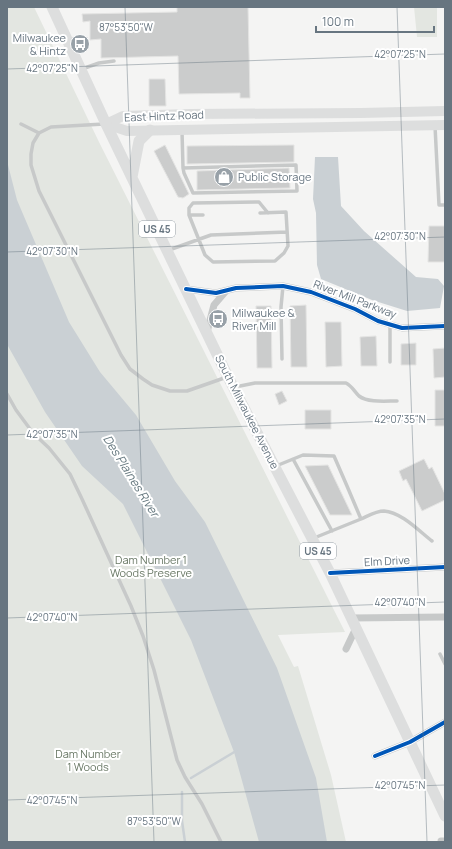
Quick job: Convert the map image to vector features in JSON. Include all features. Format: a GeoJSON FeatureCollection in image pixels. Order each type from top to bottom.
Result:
{"type":"FeatureCollection","features":[{"type":"Feature","properties":{"kind":"main road","name":"South Milwaukee Avenue"},"geometry":{"type":"LineString","coordinates":[[52,7],[106,124],[206,332],[330,573],[445,816]]}},
{"type":"Feature","properties":{"kind":"main road","name":"East Hintz Road"},"geometry":{"type":"LineString","coordinates":[[106,124],[123,116],[190,114],[353,114],[445,111]]}},
{"type":"Feature","properties":{"kind":"main road","name":"East Hintz Road"},"geometry":{"type":"LineString","coordinates":[[106,124],[127,130],[440,125]]}},
{"type":"Feature","properties":{"kind":"main road"},"geometry":{"type":"LineString","coordinates":[[132,177],[139,141],[150,130]]}},
{"type":"Feature","properties":{"kind":"street","name":"River Mill Parkway"},"geometry":{"type":"LineString","coordinates":[[186,289],[216,293],[236,288],[283,286],[318,295],[355,309],[378,321],[402,328],[445,326]]}},
{"type":"Feature","properties":{"kind":"street"},"geometry":{"type":"LineString","coordinates":[[206,332],[214,305],[226,291]]}},
{"type":"Feature","properties":{"kind":"street","name":"Elm Drive"},"geometry":{"type":"LineString","coordinates":[[330,573],[445,567]]}},
{"type":"Feature","properties":{"kind":"street"},"geometry":{"type":"LineString","coordinates":[[346,649],[353,623],[445,617]]}},
{"type":"Feature","properties":{"kind":"street"},"geometry":{"type":"LineString","coordinates":[[375,756],[410,742],[445,722]]}},
{"type":"Feature","properties":{"kind":"lane"},"geometry":{"type":"LineString","coordinates":[[81,69],[99,63],[114,61]]}},
{"type":"Feature","properties":{"kind":"lane"},"geometry":{"type":"LineString","coordinates":[[21,124],[39,133]]}},
{"type":"Feature","properties":{"kind":"lane"},"geometry":{"type":"LineString","coordinates":[[106,124],[51,127],[39,133],[33,143],[30,154],[30,165],[39,191],[121,356],[130,369],[152,385],[170,391],[187,391],[228,377]]}},
{"type":"Feature","properties":{"kind":"lane"},"geometry":{"type":"LineString","coordinates":[[440,125],[439,205],[445,205]]}},
{"type":"Feature","properties":{"kind":"lane"},"geometry":{"type":"LineString","coordinates":[[182,129],[183,168],[193,193],[298,191],[296,165],[183,168]]}},
{"type":"Feature","properties":{"kind":"lane"},"geometry":{"type":"LineString","coordinates":[[260,213],[268,213],[286,212],[288,246],[284,253],[275,261],[213,262],[204,255],[189,215],[189,208],[193,203],[259,202],[268,213]]}},
{"type":"Feature","properties":{"kind":"lane"},"geometry":{"type":"LineString","coordinates":[[189,215],[203,215]]}},
{"type":"Feature","properties":{"kind":"lane"},"geometry":{"type":"LineString","coordinates":[[167,251],[210,235],[287,232]]}},
{"type":"Feature","properties":{"kind":"lane"},"geometry":{"type":"LineString","coordinates":[[282,359],[281,307],[283,286]]}},
{"type":"Feature","properties":{"kind":"lane"},"geometry":{"type":"LineString","coordinates":[[390,324],[390,362]]}},
{"type":"Feature","properties":{"kind":"lane"},"geometry":{"type":"LineString","coordinates":[[234,388],[255,382],[346,383],[351,386],[360,397],[367,400],[397,401]]}},
{"type":"Feature","properties":{"kind":"lane"},"geometry":{"type":"LineString","coordinates":[[7,394],[16,410],[33,433],[49,448],[70,474],[82,499],[131,606],[143,636],[154,670],[178,760],[185,777],[202,804],[221,842]]}},
{"type":"Feature","properties":{"kind":"lane"},"geometry":{"type":"LineString","coordinates":[[275,466],[303,455],[334,456],[361,519]]}},
{"type":"Feature","properties":{"kind":"lane"},"geometry":{"type":"LineString","coordinates":[[293,459],[332,531]]}},
{"type":"Feature","properties":{"kind":"lane"},"geometry":{"type":"LineString","coordinates":[[312,539],[372,514],[383,511],[397,514],[432,541]]}},
{"type":"Feature","properties":{"kind":"lane"},"geometry":{"type":"LineString","coordinates":[[440,654],[445,664]]}},
{"type":"Feature","properties":{"kind":"green space","name":"Dam Number 1 Woods Preserve"},"geometry":{"type":"Polygon","coordinates":[[[7,7],[34,7],[99,142],[345,632],[278,635],[294,667],[298,666],[331,775],[346,842],[7,842],[7,7]]]}},
{"type":"Feature","properties":{"kind":"green space"},"geometry":{"type":"Polygon","coordinates":[[[414,7],[437,7],[437,37],[417,37],[414,7]]]}},
{"type":"Feature","properties":{"kind":"water"},"geometry":{"type":"Polygon","coordinates":[[[315,157],[338,157],[341,206],[364,231],[416,277],[438,279],[444,286],[440,308],[407,311],[372,300],[321,279],[317,265],[316,213],[313,199],[315,157]]]}},
{"type":"Feature","properties":{"kind":"water","name":"Des Plaines River"},"geometry":{"type":"Polygon","coordinates":[[[7,161],[17,200],[69,322],[100,372],[136,415],[175,481],[205,522],[277,668],[316,778],[327,842],[259,842],[234,752],[191,640],[123,504],[82,466],[45,412],[8,346],[7,161]]]}},
{"type":"Feature","properties":{"kind":"building"},"geometry":{"type":"Polygon","coordinates":[[[177,7],[248,7],[250,98],[240,98],[240,93],[179,94],[178,56],[101,58],[101,39],[90,40],[90,21],[83,22],[82,14],[177,12],[177,7]]]}},
{"type":"Feature","properties":{"kind":"building"},"geometry":{"type":"Polygon","coordinates":[[[149,79],[165,79],[166,106],[149,106],[149,79]]]}},
{"type":"Feature","properties":{"kind":"building"},"geometry":{"type":"Polygon","coordinates":[[[165,145],[189,194],[183,198],[178,197],[154,151],[165,145]]]}},
{"type":"Feature","properties":{"kind":"building"},"geometry":{"type":"Polygon","coordinates":[[[294,145],[294,162],[187,164],[187,146],[294,145]]]}},
{"type":"Feature","properties":{"kind":"building"},"geometry":{"type":"Polygon","coordinates":[[[289,168],[290,188],[197,190],[197,171],[289,168]]]}},
{"type":"Feature","properties":{"kind":"building"},"geometry":{"type":"Polygon","coordinates":[[[429,226],[445,226],[445,262],[428,262],[429,226]]]}},
{"type":"Feature","properties":{"kind":"building"},"geometry":{"type":"Polygon","coordinates":[[[306,305],[307,367],[291,367],[290,306],[306,305]]]}},
{"type":"Feature","properties":{"kind":"building"},"geometry":{"type":"Polygon","coordinates":[[[256,306],[271,306],[272,368],[257,368],[256,306]]]}},
{"type":"Feature","properties":{"kind":"building"},"geometry":{"type":"Polygon","coordinates":[[[325,322],[341,322],[342,366],[326,367],[325,322]]]}},
{"type":"Feature","properties":{"kind":"building"},"geometry":{"type":"Polygon","coordinates":[[[376,336],[377,366],[361,366],[360,337],[376,336]]]}},
{"type":"Feature","properties":{"kind":"building"},"geometry":{"type":"Polygon","coordinates":[[[416,343],[416,365],[401,365],[401,344],[416,343]]]}},
{"type":"Feature","properties":{"kind":"building"},"geometry":{"type":"Polygon","coordinates":[[[445,348],[445,377],[434,378],[433,349],[445,348]]]}},
{"type":"Feature","properties":{"kind":"building"},"geometry":{"type":"Polygon","coordinates":[[[435,390],[445,390],[445,426],[435,426],[435,390]]]}},
{"type":"Feature","properties":{"kind":"building"},"geometry":{"type":"Polygon","coordinates":[[[282,391],[287,401],[279,405],[275,394],[282,391]]]}},
{"type":"Feature","properties":{"kind":"building"},"geometry":{"type":"Polygon","coordinates":[[[305,410],[331,410],[331,429],[305,429],[305,410]]]}},
{"type":"Feature","properties":{"kind":"building"},"geometry":{"type":"Polygon","coordinates":[[[424,459],[429,469],[432,467],[445,494],[445,500],[422,511],[406,479],[403,481],[399,471],[424,459]]]}},
{"type":"Feature","properties":{"kind":"building"},"geometry":{"type":"Polygon","coordinates":[[[328,465],[352,515],[330,515],[305,466],[328,465]]]}},
{"type":"Feature","properties":{"kind":"waterway"},"geometry":{"type":"LineString","coordinates":[[191,778],[236,751]]}},
{"type":"Feature","properties":{"kind":"waterway"},"geometry":{"type":"LineString","coordinates":[[182,792],[182,821],[185,842]]}},
{"type":"Feature","properties":{"kind":"cycle path"},"geometry":{"type":"LineString","coordinates":[[186,289],[216,293],[236,288],[283,286],[311,292],[355,309],[378,321],[402,328],[445,326]]}},
{"type":"Feature","properties":{"kind":"cycle path"},"geometry":{"type":"LineString","coordinates":[[330,573],[445,567]]}},
{"type":"Feature","properties":{"kind":"cycle path"},"geometry":{"type":"LineString","coordinates":[[375,756],[410,742],[445,722]]}},
{"type":"Feature","properties":{"kind":"place","name":"Milwaukee & Hintz"},"geometry":{"type":"Point","coordinates":[80,44]}},
{"type":"Feature","properties":{"kind":"place","name":"Public Storage"},"geometry":{"type":"Point","coordinates":[224,177]}},
{"type":"Feature","properties":{"kind":"place","name":"Milwaukee & River Mill"},"geometry":{"type":"Point","coordinates":[218,319]}},
{"type":"Feature","properties":{"kind":"park label","name":"Dam Number 1 Woods"},"geometry":{"type":"Point","coordinates":[88,760]}}]}
